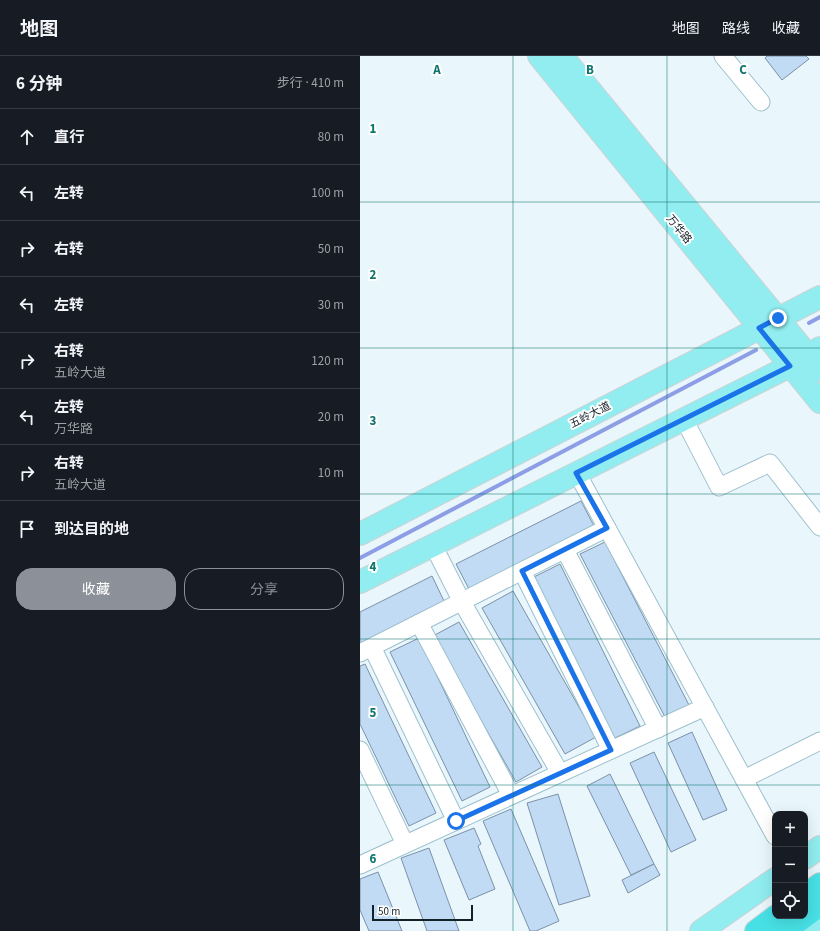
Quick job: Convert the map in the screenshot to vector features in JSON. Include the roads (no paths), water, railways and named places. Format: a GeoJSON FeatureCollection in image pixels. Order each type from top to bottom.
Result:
{"type":"FeatureCollection","features":[{"type":"Feature","properties":{"kind":"highway"},"geometry":{"type":"LineString","coordinates":[[808,893],[820,884]]}},
{"type":"Feature","properties":{"kind":"highway"},"geometry":{"type":"LineString","coordinates":[[785,931],[820,905]]}},
{"type":"Feature","properties":{"kind":"highway"},"geometry":{"type":"LineString","coordinates":[[756,931],[772,919]]}},
{"type":"Feature","properties":{"kind":"main road","name":"万华路"},"geometry":{"type":"LineString","coordinates":[[539,56],[768,323],[809,360],[820,402]]}},
{"type":"Feature","properties":{"kind":"main road","name":"万华路"},"geometry":{"type":"LineString","coordinates":[[562,56],[768,323]]}},
{"type":"Feature","properties":{"kind":"main road","name":"五岭大道"},"geometry":{"type":"LineString","coordinates":[[360,534],[820,297]]}},
{"type":"Feature","properties":{"kind":"main road"},"geometry":{"type":"LineString","coordinates":[[360,582],[684,419],[809,360]]}},
{"type":"Feature","properties":{"kind":"main road"},"geometry":{"type":"LineString","coordinates":[[808,856],[820,848]]}},
{"type":"Feature","properties":{"kind":"main road"},"geometry":{"type":"LineString","coordinates":[[701,931],[772,880]]}},
{"type":"Feature","properties":{"kind":"main road"},"geometry":{"type":"LineString","coordinates":[[814,931],[820,927]]}},
{"type":"Feature","properties":{"kind":"street"},"geometry":{"type":"LineString","coordinates":[[723,56],[761,102]]}},
{"type":"Feature","properties":{"kind":"street"},"geometry":{"type":"LineString","coordinates":[[684,419],[719,486],[770,463],[820,527]]}},
{"type":"Feature","properties":{"kind":"street"},"geometry":{"type":"LineString","coordinates":[[576,473],[772,830]]}},
{"type":"Feature","properties":{"kind":"street"},"geometry":{"type":"LineString","coordinates":[[456,821],[366,650],[607,528]]}},
{"type":"Feature","properties":{"kind":"street"},"geometry":{"type":"LineString","coordinates":[[433,545],[462,602],[560,773]]}},
{"type":"Feature","properties":{"kind":"street"},"geometry":{"type":"LineString","coordinates":[[565,550],[658,729]]}},
{"type":"Feature","properties":{"kind":"street"},"geometry":{"type":"LineString","coordinates":[[522,571],[611,750]]}},
{"type":"Feature","properties":{"kind":"street"},"geometry":{"type":"LineString","coordinates":[[418,623],[511,796]]}},
{"type":"Feature","properties":{"kind":"street"},"geometry":{"type":"LineString","coordinates":[[360,864],[705,707]]}},
{"type":"Feature","properties":{"kind":"street"},"geometry":{"type":"LineString","coordinates":[[744,779],[820,741]]}},
{"type":"Feature","properties":{"kind":"street"},"geometry":{"type":"LineString","coordinates":[[360,750],[405,844]]}},
{"type":"Feature","properties":{"kind":"waterway"},"geometry":{"type":"LineString","coordinates":[[809,323],[820,317]]}},
{"type":"Feature","properties":{"kind":"waterway"},"geometry":{"type":"LineString","coordinates":[[360,558],[756,350]]}}]}
